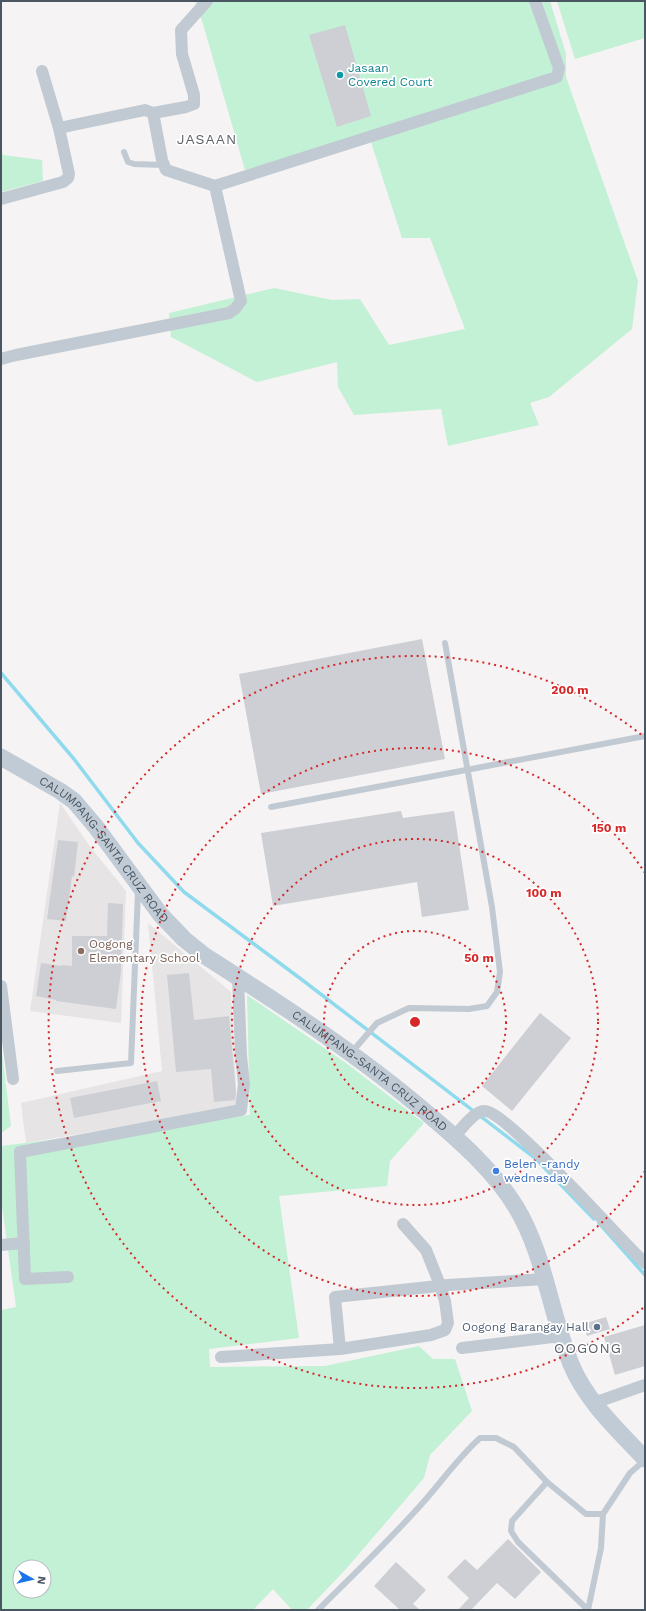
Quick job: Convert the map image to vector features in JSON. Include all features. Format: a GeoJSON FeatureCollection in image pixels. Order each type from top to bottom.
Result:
{"type":"FeatureCollection","features":[{"type":"Feature","properties":{"kind":"main road","name":"CALUMPANG-SANTA CRUZ ROAD"},"geometry":{"type":"LineString","coordinates":[[1,757],[74,801],[96,827],[160,914],[184,939],[205,956],[351,1053],[403,1093],[455,1136],[500,1185],[516,1207],[536,1250],[571,1365],[594,1403],[645,1459]]}},
{"type":"Feature","properties":{"kind":"street"},"geometry":{"type":"LineString","coordinates":[[59,128],[145,110],[153,113],[186,107],[194,104],[194,95],[182,54],[181,30],[207,1]]}},
{"type":"Feature","properties":{"kind":"street"},"geometry":{"type":"LineString","coordinates":[[153,113],[163,165],[166,170],[215,186],[557,77],[559,68],[535,1]]}},
{"type":"Feature","properties":{"kind":"street"},"geometry":{"type":"LineString","coordinates":[[1,199],[63,182],[68,178],[69,174],[59,128],[42,71]]}},
{"type":"Feature","properties":{"kind":"street"},"geometry":{"type":"LineString","coordinates":[[1,359],[229,313],[235,309],[240,301],[215,186]]}},
{"type":"Feature","properties":{"kind":"street"},"geometry":{"type":"LineString","coordinates":[[68,1278],[25,1279],[20,1152],[241,1110],[244,1084],[241,1056],[238,977]]}},
{"type":"Feature","properties":{"kind":"street"},"geometry":{"type":"LineString","coordinates":[[1,986],[12,1079]]}},
{"type":"Feature","properties":{"kind":"street"},"geometry":{"type":"LineString","coordinates":[[455,1136],[479,1113],[490,1112],[507,1125],[562,1175],[632,1251],[645,1263]]}},
{"type":"Feature","properties":{"kind":"street"},"geometry":{"type":"LineString","coordinates":[[221,1357],[340,1349],[431,1335],[445,1330],[448,1323],[445,1301],[426,1250],[403,1224]]}},
{"type":"Feature","properties":{"kind":"street"},"geometry":{"type":"LineString","coordinates":[[1,1245],[24,1243]]}},
{"type":"Feature","properties":{"kind":"street"},"geometry":{"type":"LineString","coordinates":[[340,1349],[335,1297],[440,1286],[545,1279]]}},
{"type":"Feature","properties":{"kind":"street"},"geometry":{"type":"LineString","coordinates":[[462,1348],[561,1336]]}},
{"type":"Feature","properties":{"kind":"street"},"geometry":{"type":"LineString","coordinates":[[594,1403],[645,1385]]}},
{"type":"Feature","properties":{"kind":"lane"},"geometry":{"type":"LineString","coordinates":[[124,152],[128,162],[134,164],[163,165]]}},
{"type":"Feature","properties":{"kind":"lane"},"geometry":{"type":"LineString","coordinates":[[351,1053],[372,1027],[383,1020],[409,1008],[469,1008],[487,1006],[497,992],[500,972],[492,907],[445,643]]}},
{"type":"Feature","properties":{"kind":"lane"},"geometry":{"type":"LineString","coordinates":[[271,807],[468,771],[645,736]]}},
{"type":"Feature","properties":{"kind":"lane"},"geometry":{"type":"LineString","coordinates":[[57,1071],[131,1063],[138,885]]}},
{"type":"Feature","properties":{"kind":"lane"},"geometry":{"type":"LineString","coordinates":[[318,1610],[398,1529],[427,1498],[466,1450],[480,1438],[496,1438],[514,1447],[547,1482],[586,1514],[604,1514]]}},
{"type":"Feature","properties":{"kind":"lane"},"geometry":{"type":"LineString","coordinates":[[588,1610],[602,1548],[604,1514],[630,1473],[645,1459]]}},
{"type":"Feature","properties":{"kind":"lane"},"geometry":{"type":"LineString","coordinates":[[547,1482],[512,1521],[512,1531],[518,1542],[588,1610]]}},
{"type":"Feature","properties":{"kind":"shaded area","name":"Oogong Elementary School"},"geometry":{"type":"Polygon","coordinates":[[[60,803],[91,848],[126,891],[121,1023],[30,1011],[60,803]]]}},
{"type":"Feature","properties":{"kind":"shaded area"},"geometry":{"type":"Polygon","coordinates":[[[148,923],[231,992],[237,1107],[26,1143],[21,1103],[162,1071],[148,923]]]}},
{"type":"Feature","properties":{"kind":"green space"},"geometry":{"type":"Polygon","coordinates":[[[195,1],[550,1],[566,54],[566,77],[638,281],[632,329],[549,397],[530,403],[539,425],[448,446],[441,409],[354,415],[338,387],[337,362],[257,382],[171,337],[169,313],[274,288],[332,300],[360,299],[389,345],[465,329],[430,238],[402,238],[371,142],[245,170],[195,1]]]}},
{"type":"Feature","properties":{"kind":"green space"},"geometry":{"type":"Polygon","coordinates":[[[557,1],[645,1],[645,38],[575,59],[557,1]]]}},
{"type":"Feature","properties":{"kind":"green space"},"geometry":{"type":"Polygon","coordinates":[[[1,148],[3,155],[42,160],[43,181],[1,192],[1,148]]]}},
{"type":"Feature","properties":{"kind":"green space"},"geometry":{"type":"Polygon","coordinates":[[[247,995],[346,1063],[424,1123],[390,1161],[387,1186],[279,1196],[299,1338],[209,1349],[210,1367],[325,1366],[419,1346],[433,1359],[455,1359],[472,1411],[430,1455],[424,1478],[346,1569],[307,1610],[292,1610],[273,1589],[253,1610],[1,1610],[1,1310],[16,1307],[1,1199],[1,1146],[250,1115],[247,995]]]}},
{"type":"Feature","properties":{"kind":"green space"},"geometry":{"type":"Polygon","coordinates":[[[1,1045],[11,1126],[1,1133],[1,1045]]]}},
{"type":"Feature","properties":{"kind":"building","name":"Jasaan Covered Court"},"geometry":{"type":"Polygon","coordinates":[[[345,25],[371,116],[337,127],[309,35],[345,25]]]}},
{"type":"Feature","properties":{"kind":"building"},"geometry":{"type":"Polygon","coordinates":[[[422,639],[445,759],[261,794],[239,674],[422,639]]]}},
{"type":"Feature","properties":{"kind":"building"},"geometry":{"type":"Polygon","coordinates":[[[401,811],[403,818],[454,811],[469,910],[422,917],[417,882],[273,906],[261,833],[401,811]]]}},
{"type":"Feature","properties":{"kind":"building"},"geometry":{"type":"Polygon","coordinates":[[[58,840],[78,842],[74,877],[72,876],[66,921],[47,919],[58,840]]]}},
{"type":"Feature","properties":{"kind":"building"},"geometry":{"type":"Polygon","coordinates":[[[108,903],[123,904],[121,971],[116,1009],[56,1001],[36,996],[41,963],[72,966],[72,936],[107,936],[108,903]]]}},
{"type":"Feature","properties":{"kind":"building"},"geometry":{"type":"Polygon","coordinates":[[[189,973],[194,1020],[229,1016],[236,1092],[235,1100],[214,1102],[211,1069],[176,1072],[167,975],[189,973]]]}},
{"type":"Feature","properties":{"kind":"building"},"geometry":{"type":"Polygon","coordinates":[[[540,1013],[571,1038],[512,1111],[482,1086],[540,1013]]]}},
{"type":"Feature","properties":{"kind":"building"},"geometry":{"type":"Polygon","coordinates":[[[157,1081],[161,1101],[74,1118],[70,1098],[157,1081]]]}},
{"type":"Feature","properties":{"kind":"building","name":"Oogong Barangay Hall"},"geometry":{"type":"Polygon","coordinates":[[[606,1317],[610,1329],[587,1336],[583,1324],[606,1317]]]}},
{"type":"Feature","properties":{"kind":"building"},"geometry":{"type":"Polygon","coordinates":[[[645,1325],[645,1366],[615,1375],[604,1337],[645,1325]]]}},
{"type":"Feature","properties":{"kind":"building"},"geometry":{"type":"Polygon","coordinates":[[[508,1539],[541,1572],[515,1599],[497,1583],[471,1610],[458,1610],[469,1598],[447,1577],[465,1559],[477,1570],[508,1539]]]}},
{"type":"Feature","properties":{"kind":"building"},"geometry":{"type":"Polygon","coordinates":[[[396,1562],[426,1590],[413,1604],[420,1610],[400,1610],[374,1586],[396,1562]]]}},
{"type":"Feature","properties":{"kind":"waterway"},"geometry":{"type":"LineString","coordinates":[[1,673],[74,759],[138,843],[184,892],[301,979],[535,1158],[594,1219]]}},
{"type":"Feature","properties":{"kind":"waterway"},"geometry":{"type":"LineString","coordinates":[[599,1223],[645,1275]]}},
{"type":"Feature","properties":{"kind":"place","name":"Jasaan Covered Court"},"geometry":{"type":"Point","coordinates":[340,75]}},
{"type":"Feature","properties":{"kind":"place","name":"Oogong Elementary School"},"geometry":{"type":"Point","coordinates":[81,951]}},
{"type":"Feature","properties":{"kind":"place","name":"Belen -randy wednesday"},"geometry":{"type":"Point","coordinates":[496,1171]}},
{"type":"Feature","properties":{"kind":"place","name":"Oogong Barangay Hall"},"geometry":{"type":"Point","coordinates":[597,1327]}},
{"type":"Feature","properties":{"kind":"district","name":"JASAAN"},"geometry":{"type":"Point","coordinates":[207,139]}},
{"type":"Feature","properties":{"kind":"district","name":"OOGONG"},"geometry":{"type":"Point","coordinates":[588,1348]}}]}
